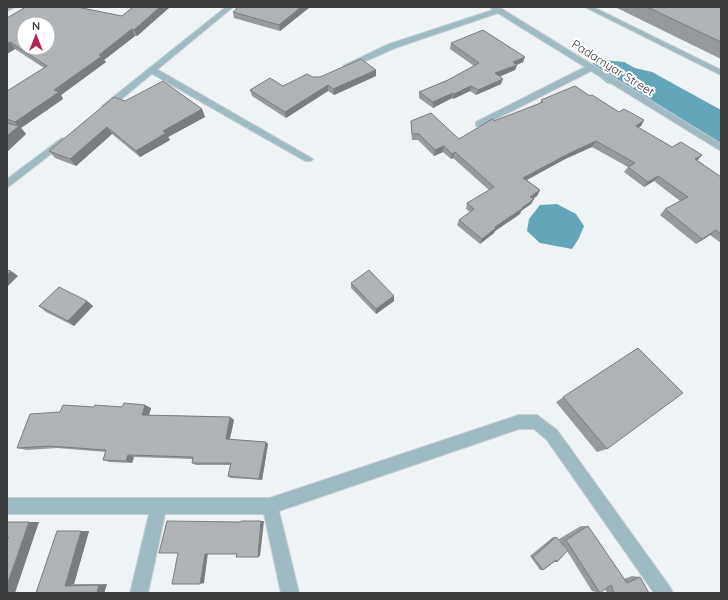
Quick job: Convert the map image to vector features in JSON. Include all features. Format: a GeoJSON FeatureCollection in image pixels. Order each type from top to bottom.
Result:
{"type":"FeatureCollection","features":[{"type":"Feature","properties":{"kind":"street"},"geometry":{"type":"LineString","coordinates":[[7,10],[12,7]]}},
{"type":"Feature","properties":{"kind":"street"},"geometry":{"type":"LineString","coordinates":[[98,113],[230,7]]}},
{"type":"Feature","properties":{"kind":"street"},"geometry":{"type":"LineString","coordinates":[[588,7],[721,73]]}},
{"type":"Feature","properties":{"kind":"street"},"geometry":{"type":"LineString","coordinates":[[338,71],[392,46],[497,9]]}},
{"type":"Feature","properties":{"kind":"street","name":"Padamyar Street"},"geometry":{"type":"LineString","coordinates":[[497,9],[721,148]]}},
{"type":"Feature","properties":{"kind":"street"},"geometry":{"type":"LineString","coordinates":[[479,124],[590,68]]}},
{"type":"Feature","properties":{"kind":"street"},"geometry":{"type":"LineString","coordinates":[[152,70],[308,159]]}},
{"type":"Feature","properties":{"kind":"street"},"geometry":{"type":"LineString","coordinates":[[7,184],[68,137]]}},
{"type":"Feature","properties":{"kind":"street"},"geometry":{"type":"LineString","coordinates":[[7,506],[270,506],[519,422],[537,422],[552,435],[664,593]]}},
{"type":"Feature","properties":{"kind":"street"},"geometry":{"type":"LineString","coordinates":[[139,593],[159,506]]}},
{"type":"Feature","properties":{"kind":"street"},"geometry":{"type":"LineString","coordinates":[[270,506],[290,593]]}},
{"type":"Feature","properties":{"kind":"water"},"geometry":{"type":"Polygon","coordinates":[[[603,60],[624,62],[635,68],[652,72],[721,110],[721,149],[628,90],[607,83],[592,71],[591,64],[603,60]]]}},
{"type":"Feature","properties":{"kind":"water"},"geometry":{"type":"Polygon","coordinates":[[[557,204],[576,214],[584,226],[572,249],[540,243],[527,231],[529,219],[540,205],[557,204]]]}},
{"type":"Feature","properties":{"kind":"building"},"geometry":{"type":"Polygon","coordinates":[[[26,7],[77,7],[122,16],[133,7],[160,7],[134,30],[132,29],[99,55],[102,56],[54,90],[59,92],[15,122],[7,119],[7,91],[47,66],[32,56],[56,56],[56,16],[16,16],[16,46],[10,42],[7,44],[7,18],[26,7]]]}},
{"type":"Feature","properties":{"kind":"building"},"geometry":{"type":"Polygon","coordinates":[[[238,7],[301,7],[279,25],[233,12],[238,7]]]}},
{"type":"Feature","properties":{"kind":"building"},"geometry":{"type":"Polygon","coordinates":[[[647,7],[721,7],[721,42],[647,7]]]}},
{"type":"Feature","properties":{"kind":"building"},"geometry":{"type":"Polygon","coordinates":[[[483,30],[525,57],[513,62],[517,65],[495,73],[503,79],[478,90],[471,86],[433,102],[419,92],[448,80],[479,63],[451,43],[483,30]]]}},
{"type":"Feature","properties":{"kind":"building"},"geometry":{"type":"Polygon","coordinates":[[[361,59],[376,70],[333,89],[328,85],[285,112],[250,90],[270,78],[283,86],[307,74],[313,77],[320,77],[361,59]]]}},
{"type":"Feature","properties":{"kind":"building"},"geometry":{"type":"Polygon","coordinates":[[[163,81],[202,109],[163,131],[166,133],[136,151],[107,127],[70,159],[49,151],[114,97],[125,101],[163,81]]]}},
{"type":"Feature","properties":{"kind":"building"},"geometry":{"type":"Polygon","coordinates":[[[575,86],[619,112],[624,109],[644,120],[636,126],[672,147],[681,142],[702,155],[695,159],[721,177],[721,234],[716,230],[702,239],[665,209],[688,197],[658,176],[648,182],[628,167],[635,163],[596,141],[523,178],[540,190],[530,197],[534,199],[495,227],[496,228],[482,239],[459,220],[474,209],[467,203],[494,187],[455,152],[452,154],[444,146],[435,150],[419,134],[412,134],[411,121],[431,113],[459,139],[492,119],[494,121],[543,102],[541,100],[575,86]]]}},
{"type":"Feature","properties":{"kind":"building"},"geometry":{"type":"Polygon","coordinates":[[[7,123],[19,126],[7,136],[7,123]]]}},
{"type":"Feature","properties":{"kind":"building"},"geometry":{"type":"Polygon","coordinates":[[[369,270],[394,296],[376,309],[351,283],[369,270]]]}},
{"type":"Feature","properties":{"kind":"building"},"geometry":{"type":"Polygon","coordinates":[[[59,287],[87,301],[68,321],[39,306],[59,287]]]}},
{"type":"Feature","properties":{"kind":"building"},"geometry":{"type":"Polygon","coordinates":[[[638,348],[683,393],[607,449],[563,397],[638,348]]]}},
{"type":"Feature","properties":{"kind":"building"},"geometry":{"type":"Polygon","coordinates":[[[124,403],[145,405],[142,415],[230,417],[226,439],[266,442],[259,479],[228,476],[231,463],[192,463],[193,457],[128,455],[126,461],[103,460],[106,450],[49,446],[17,448],[30,414],[60,412],[63,405],[122,407],[124,403]]]}},
{"type":"Feature","properties":{"kind":"building"},"geometry":{"type":"Polygon","coordinates":[[[167,521],[261,521],[258,557],[236,557],[237,554],[205,554],[200,584],[172,584],[178,553],[159,553],[167,521]]]}},
{"type":"Feature","properties":{"kind":"building"},"geometry":{"type":"Polygon","coordinates":[[[7,522],[29,522],[7,585],[7,537],[9,538],[7,536],[7,522]]]}},
{"type":"Feature","properties":{"kind":"building"},"geometry":{"type":"Polygon","coordinates":[[[588,526],[627,583],[640,577],[649,593],[614,593],[611,585],[600,593],[566,540],[588,526]]]}},
{"type":"Feature","properties":{"kind":"building"},"geometry":{"type":"Polygon","coordinates":[[[57,531],[81,531],[65,586],[99,585],[97,593],[36,593],[57,531]]]}},
{"type":"Feature","properties":{"kind":"building"},"geometry":{"type":"Polygon","coordinates":[[[556,537],[568,550],[557,562],[556,560],[543,570],[533,557],[556,537]]]}}]}
